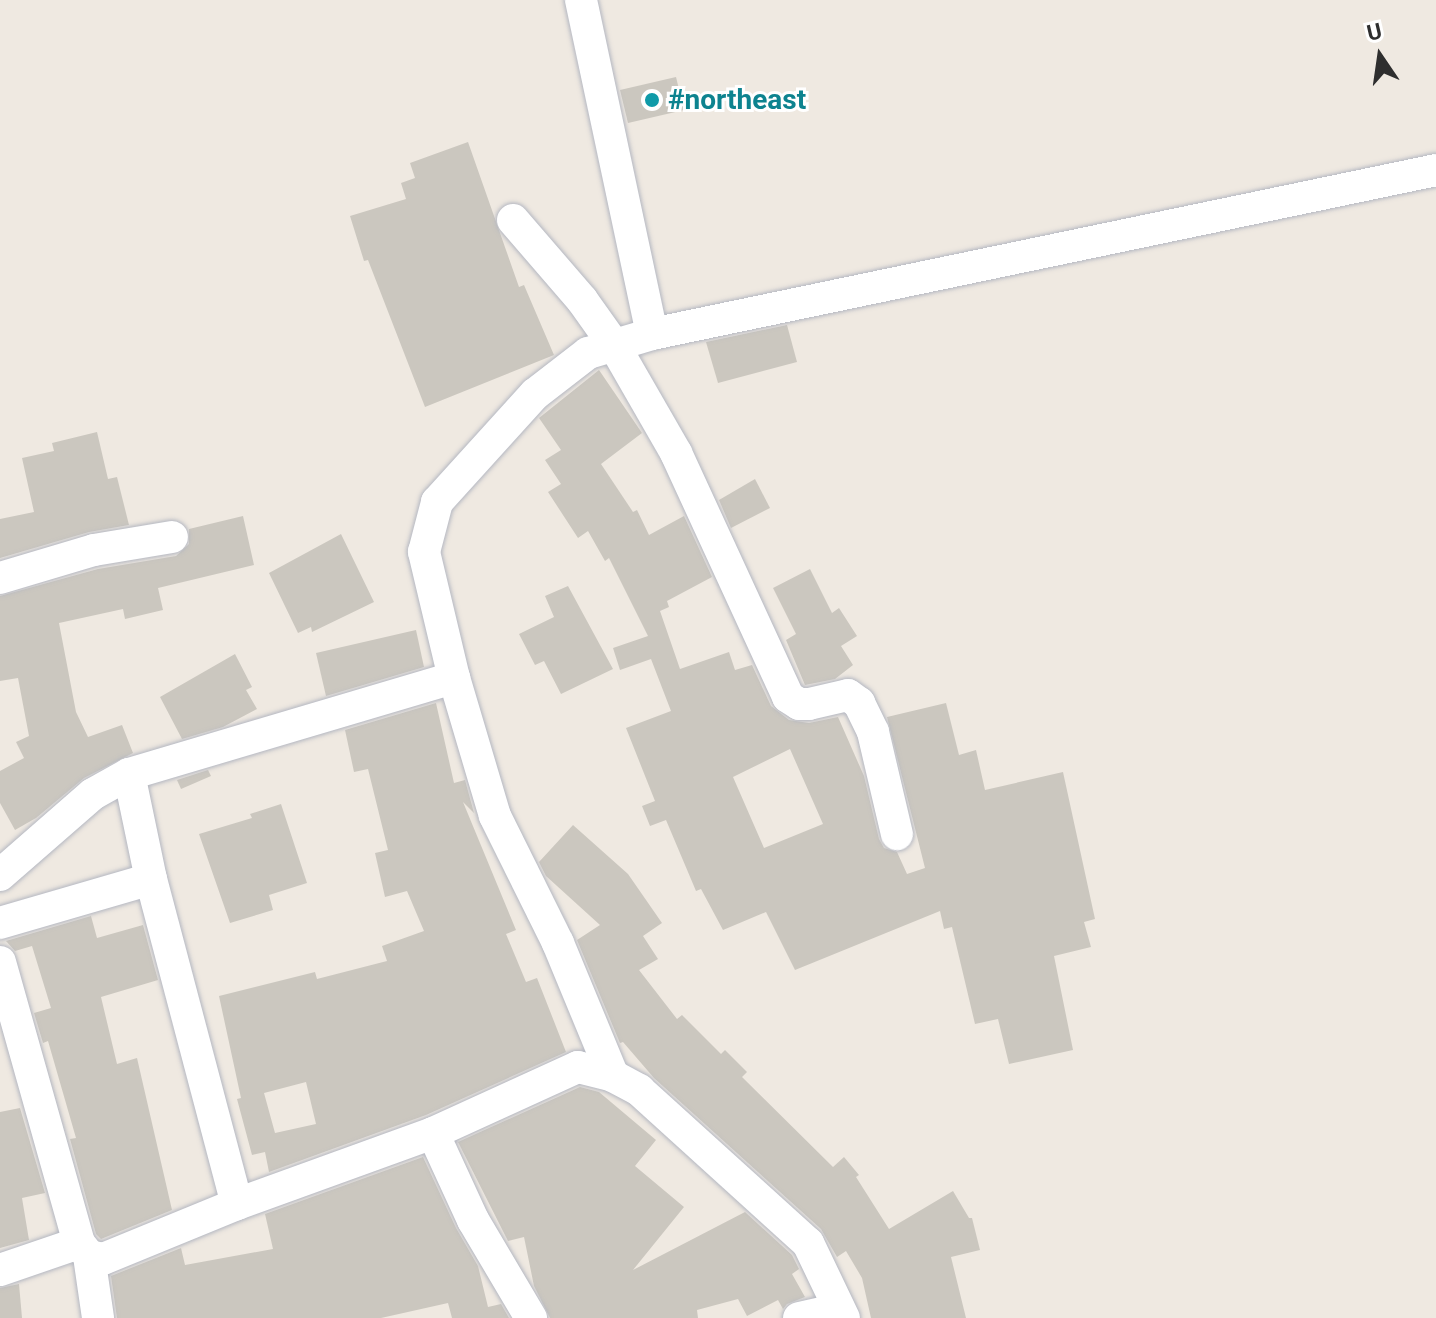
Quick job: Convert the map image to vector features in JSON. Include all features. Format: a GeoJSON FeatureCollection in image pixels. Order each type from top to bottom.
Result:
{"type":"FeatureCollection","features":[{"type":"Feature","properties":{"kind":"street"},"geometry":{"type":"LineString","coordinates":[[581,0],[652,334]]}},
{"type":"Feature","properties":{"kind":"street"},"geometry":{"type":"LineString","coordinates":[[613,1076],[558,943],[495,816],[454,678],[424,552],[437,502],[535,394],[588,353],[652,334],[1436,170]]}},
{"type":"Feature","properties":{"kind":"street"},"geometry":{"type":"LineString","coordinates":[[513,220],[582,300],[614,345],[676,453],[788,697],[799,704],[809,704],[848,695],[859,703],[873,732],[897,834]]}},
{"type":"Feature","properties":{"kind":"street"},"geometry":{"type":"LineString","coordinates":[[0,578],[94,550],[172,537]]}},
{"type":"Feature","properties":{"kind":"street"},"geometry":{"type":"LineString","coordinates":[[0,875],[93,794],[129,774],[454,678]]}},
{"type":"Feature","properties":{"kind":"street"},"geometry":{"type":"LineString","coordinates":[[129,774],[151,879],[237,1204]]}},
{"type":"Feature","properties":{"kind":"street"},"geometry":{"type":"LineString","coordinates":[[0,923],[151,879]]}},
{"type":"Feature","properties":{"kind":"street"},"geometry":{"type":"LineString","coordinates":[[0,962],[84,1250],[98,1318]]}},
{"type":"Feature","properties":{"kind":"street"},"geometry":{"type":"LineString","coordinates":[[0,1270],[84,1250],[103,1259],[237,1204],[433,1133],[578,1067],[613,1076],[639,1090],[808,1243],[841,1313],[799,1318]]}},
{"type":"Feature","properties":{"kind":"street"},"geometry":{"type":"LineString","coordinates":[[433,1133],[473,1220],[531,1318]]}},
{"type":"Feature","properties":{"kind":"building","name":"#northeast"},"geometry":{"type":"Polygon","coordinates":[[[676,77],[684,110],[628,123],[620,90],[676,77]]]}},
{"type":"Feature","properties":{"kind":"building"},"geometry":{"type":"Polygon","coordinates":[[[468,142],[519,287],[524,285],[554,355],[425,407],[368,260],[364,261],[350,216],[406,199],[401,183],[415,178],[410,163],[468,142]]]}},
{"type":"Feature","properties":{"kind":"building"},"geometry":{"type":"Polygon","coordinates":[[[787,325],[797,362],[718,383],[706,342],[787,325]]]}},
{"type":"Feature","properties":{"kind":"building"},"geometry":{"type":"Polygon","coordinates":[[[599,370],[642,433],[601,464],[633,512],[637,510],[649,535],[684,516],[712,577],[667,601],[669,607],[660,611],[680,669],[729,652],[735,670],[752,665],[771,706],[789,720],[809,723],[838,717],[864,776],[879,839],[884,848],[897,852],[907,874],[925,868],[887,717],[946,703],[959,755],[976,750],[985,790],[1063,772],[1095,919],[1084,922],[1091,947],[1054,956],[1073,1050],[1009,1064],[998,1019],[975,1024],[952,927],[944,929],[940,911],[795,970],[766,912],[723,930],[701,889],[696,891],[666,820],[650,826],[642,806],[655,801],[626,728],[671,711],[651,659],[620,670],[613,648],[648,636],[609,558],[605,561],[588,531],[578,538],[548,492],[561,484],[545,460],[561,450],[539,418],[599,370]],[[790,749],[733,777],[764,848],[823,824],[790,749]]]}},
{"type":"Feature","properties":{"kind":"building"},"geometry":{"type":"Polygon","coordinates":[[[97,432],[108,479],[117,477],[129,525],[89,532],[0,558],[0,519],[34,512],[22,458],[54,451],[52,443],[97,432]]]}},
{"type":"Feature","properties":{"kind":"building"},"geometry":{"type":"Polygon","coordinates":[[[755,479],[770,508],[731,528],[719,500],[755,479]]]}},
{"type":"Feature","properties":{"kind":"building"},"geometry":{"type":"Polygon","coordinates":[[[243,516],[254,565],[158,588],[163,610],[125,619],[123,609],[59,623],[76,712],[88,737],[122,725],[133,753],[84,778],[36,818],[15,830],[0,803],[0,771],[24,758],[16,742],[29,736],[18,678],[0,681],[0,596],[98,569],[176,556],[189,544],[189,529],[243,516]]]}},
{"type":"Feature","properties":{"kind":"building"},"geometry":{"type":"Polygon","coordinates":[[[341,534],[374,602],[312,632],[311,627],[298,633],[269,573],[341,534]]]}},
{"type":"Feature","properties":{"kind":"building"},"geometry":{"type":"Polygon","coordinates":[[[810,569],[832,613],[839,608],[857,636],[841,646],[853,665],[835,679],[805,685],[786,640],[796,634],[773,588],[810,569]]]}},
{"type":"Feature","properties":{"kind":"building"},"geometry":{"type":"Polygon","coordinates":[[[568,586],[613,669],[561,694],[544,661],[535,665],[519,634],[554,617],[545,596],[568,586]]]}},
{"type":"Feature","properties":{"kind":"building"},"geometry":{"type":"Polygon","coordinates":[[[416,630],[424,667],[326,696],[316,653],[416,630]]]}},
{"type":"Feature","properties":{"kind":"building"},"geometry":{"type":"Polygon","coordinates":[[[235,654],[252,687],[246,690],[257,709],[223,727],[182,739],[160,697],[235,654]]]}},
{"type":"Feature","properties":{"kind":"building"},"geometry":{"type":"Polygon","coordinates":[[[436,703],[454,783],[465,780],[474,813],[463,802],[516,930],[506,934],[526,982],[537,978],[566,1052],[426,1115],[269,1172],[265,1152],[252,1155],[237,1099],[241,1098],[219,996],[315,972],[317,979],[387,961],[382,946],[424,931],[407,891],[385,897],[375,853],[388,850],[368,769],[354,772],[345,730],[436,703]],[[306,1082],[264,1093],[275,1133],[316,1124],[306,1082]]]}},
{"type":"Feature","properties":{"kind":"building"},"geometry":{"type":"Polygon","coordinates":[[[208,770],[211,776],[181,789],[177,780],[208,770]]]}},
{"type":"Feature","properties":{"kind":"building"},"geometry":{"type":"Polygon","coordinates":[[[281,804],[307,883],[269,895],[273,910],[230,923],[199,834],[252,818],[250,814],[281,804]]]}},
{"type":"Feature","properties":{"kind":"building"},"geometry":{"type":"Polygon","coordinates":[[[573,825],[628,874],[662,923],[643,936],[658,959],[639,970],[677,1019],[682,1015],[721,1054],[725,1050],[747,1072],[742,1077],[833,1167],[844,1157],[859,1175],[856,1177],[889,1229],[953,1191],[969,1218],[972,1218],[980,1250],[951,1257],[966,1318],[871,1318],[862,1278],[846,1251],[837,1257],[821,1229],[654,1078],[623,1042],[620,1043],[577,940],[600,925],[546,876],[539,862],[573,825]]]}},
{"type":"Feature","properties":{"kind":"building"},"geometry":{"type":"Polygon","coordinates":[[[91,916],[97,938],[143,925],[158,980],[101,997],[117,1064],[137,1058],[172,1210],[101,1239],[96,1234],[70,1139],[76,1138],[48,1041],[43,1043],[34,1013],[51,1008],[32,946],[15,951],[6,941],[91,916]]]}},
{"type":"Feature","properties":{"kind":"building"},"geometry":{"type":"Polygon","coordinates":[[[580,1087],[599,1092],[656,1140],[635,1166],[684,1207],[633,1270],[745,1212],[792,1255],[799,1269],[792,1274],[805,1297],[787,1304],[783,1309],[778,1300],[747,1316],[738,1299],[697,1310],[698,1318],[550,1318],[534,1286],[524,1237],[508,1241],[458,1142],[580,1087]]]}},
{"type":"Feature","properties":{"kind":"building"},"geometry":{"type":"Polygon","coordinates":[[[20,1108],[45,1193],[22,1198],[29,1240],[0,1248],[0,1112],[20,1108]]]}},
{"type":"Feature","properties":{"kind":"building"},"geometry":{"type":"Polygon","coordinates":[[[423,1157],[456,1228],[478,1266],[488,1307],[501,1304],[509,1318],[452,1318],[448,1303],[381,1318],[117,1318],[111,1276],[181,1248],[185,1265],[273,1249],[265,1214],[423,1157]]]}},
{"type":"Feature","properties":{"kind":"building"},"geometry":{"type":"Polygon","coordinates":[[[19,1284],[22,1318],[0,1318],[0,1288],[19,1284]]]}},
{"type":"Feature","properties":{"kind":"place","name":"#northeast"},"geometry":{"type":"Point","coordinates":[652,100]}}]}
